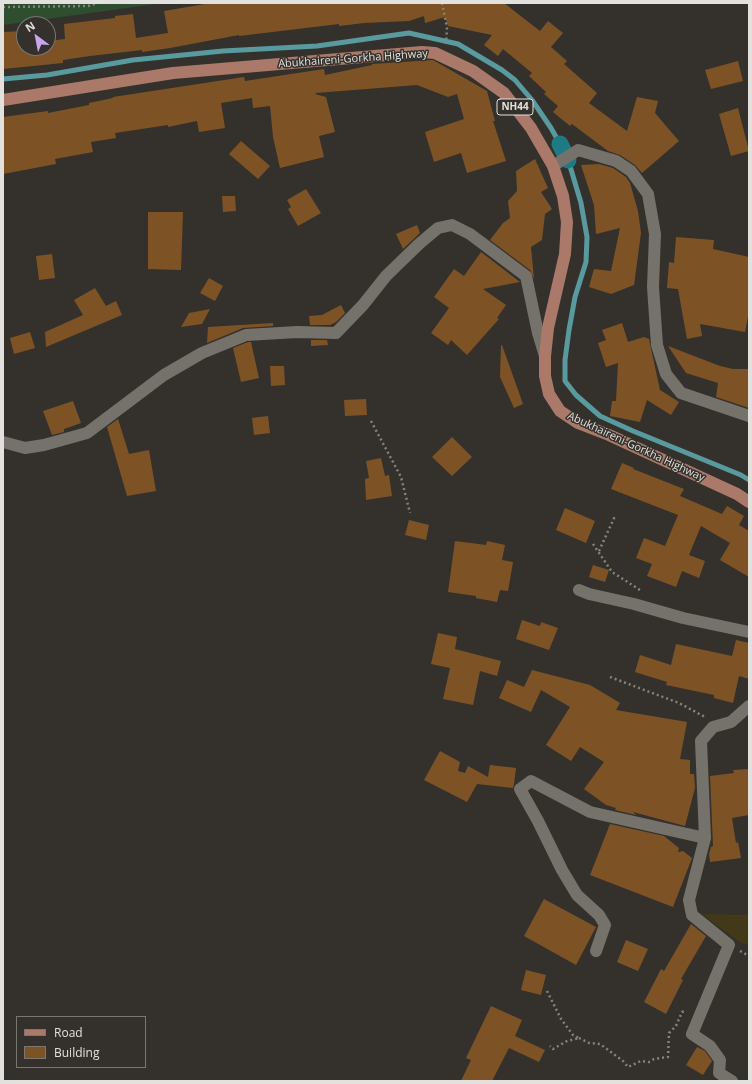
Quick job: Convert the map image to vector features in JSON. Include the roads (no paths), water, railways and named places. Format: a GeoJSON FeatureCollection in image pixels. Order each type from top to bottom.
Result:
{"type":"FeatureCollection","features":[{"type":"Feature","properties":{"kind":"main road","name":"Abukhaireni-Gorkha Highway"},"geometry":{"type":"LineString","coordinates":[[3,100],[174,73],[422,52],[435,53],[473,70],[504,93],[531,128],[553,166],[562,196],[567,222],[565,254],[548,328],[545,356],[545,376],[549,394],[560,411],[578,423],[609,435],[737,494],[749,502]]}},
{"type":"Feature","properties":{"kind":"street"},"geometry":{"type":"LineString","coordinates":[[553,166],[578,150],[616,161],[631,171],[648,194],[655,234],[653,287],[657,345],[666,374],[682,393],[749,416]]}},
{"type":"Feature","properties":{"kind":"street"},"geometry":{"type":"LineString","coordinates":[[3,442],[25,448],[44,445],[87,433],[164,375],[202,353],[246,335],[297,332],[336,333],[363,305],[386,276],[419,244],[438,228],[452,225],[470,234],[526,276],[538,333],[545,356]]}},
{"type":"Feature","properties":{"kind":"street"},"geometry":{"type":"LineString","coordinates":[[579,590],[589,594],[634,604],[683,618],[749,632]]}},
{"type":"Feature","properties":{"kind":"street"},"geometry":{"type":"LineString","coordinates":[[732,1081],[719,1073],[720,1060],[710,1046],[692,1034],[729,945],[692,915],[689,900],[705,838],[701,741],[713,727],[731,722],[749,706]]}},
{"type":"Feature","properties":{"kind":"street"},"geometry":{"type":"LineString","coordinates":[[596,951],[605,925],[599,915],[576,895],[520,789],[531,781],[590,812],[705,838]]}},
{"type":"Feature","properties":{"kind":"waterway"},"geometry":{"type":"LineString","coordinates":[[3,79],[47,75],[133,60],[223,51],[317,46],[409,33],[458,44],[502,70],[515,80],[532,100],[560,144]]}},
{"type":"Feature","properties":{"kind":"waterway"},"geometry":{"type":"LineString","coordinates":[[560,144],[568,160]]}},
{"type":"Feature","properties":{"kind":"waterway"},"geometry":{"type":"LineString","coordinates":[[568,160],[581,203],[587,237],[586,262],[575,297],[569,330],[565,360],[565,381],[576,395],[600,416],[741,475],[749,480]]}}]}
